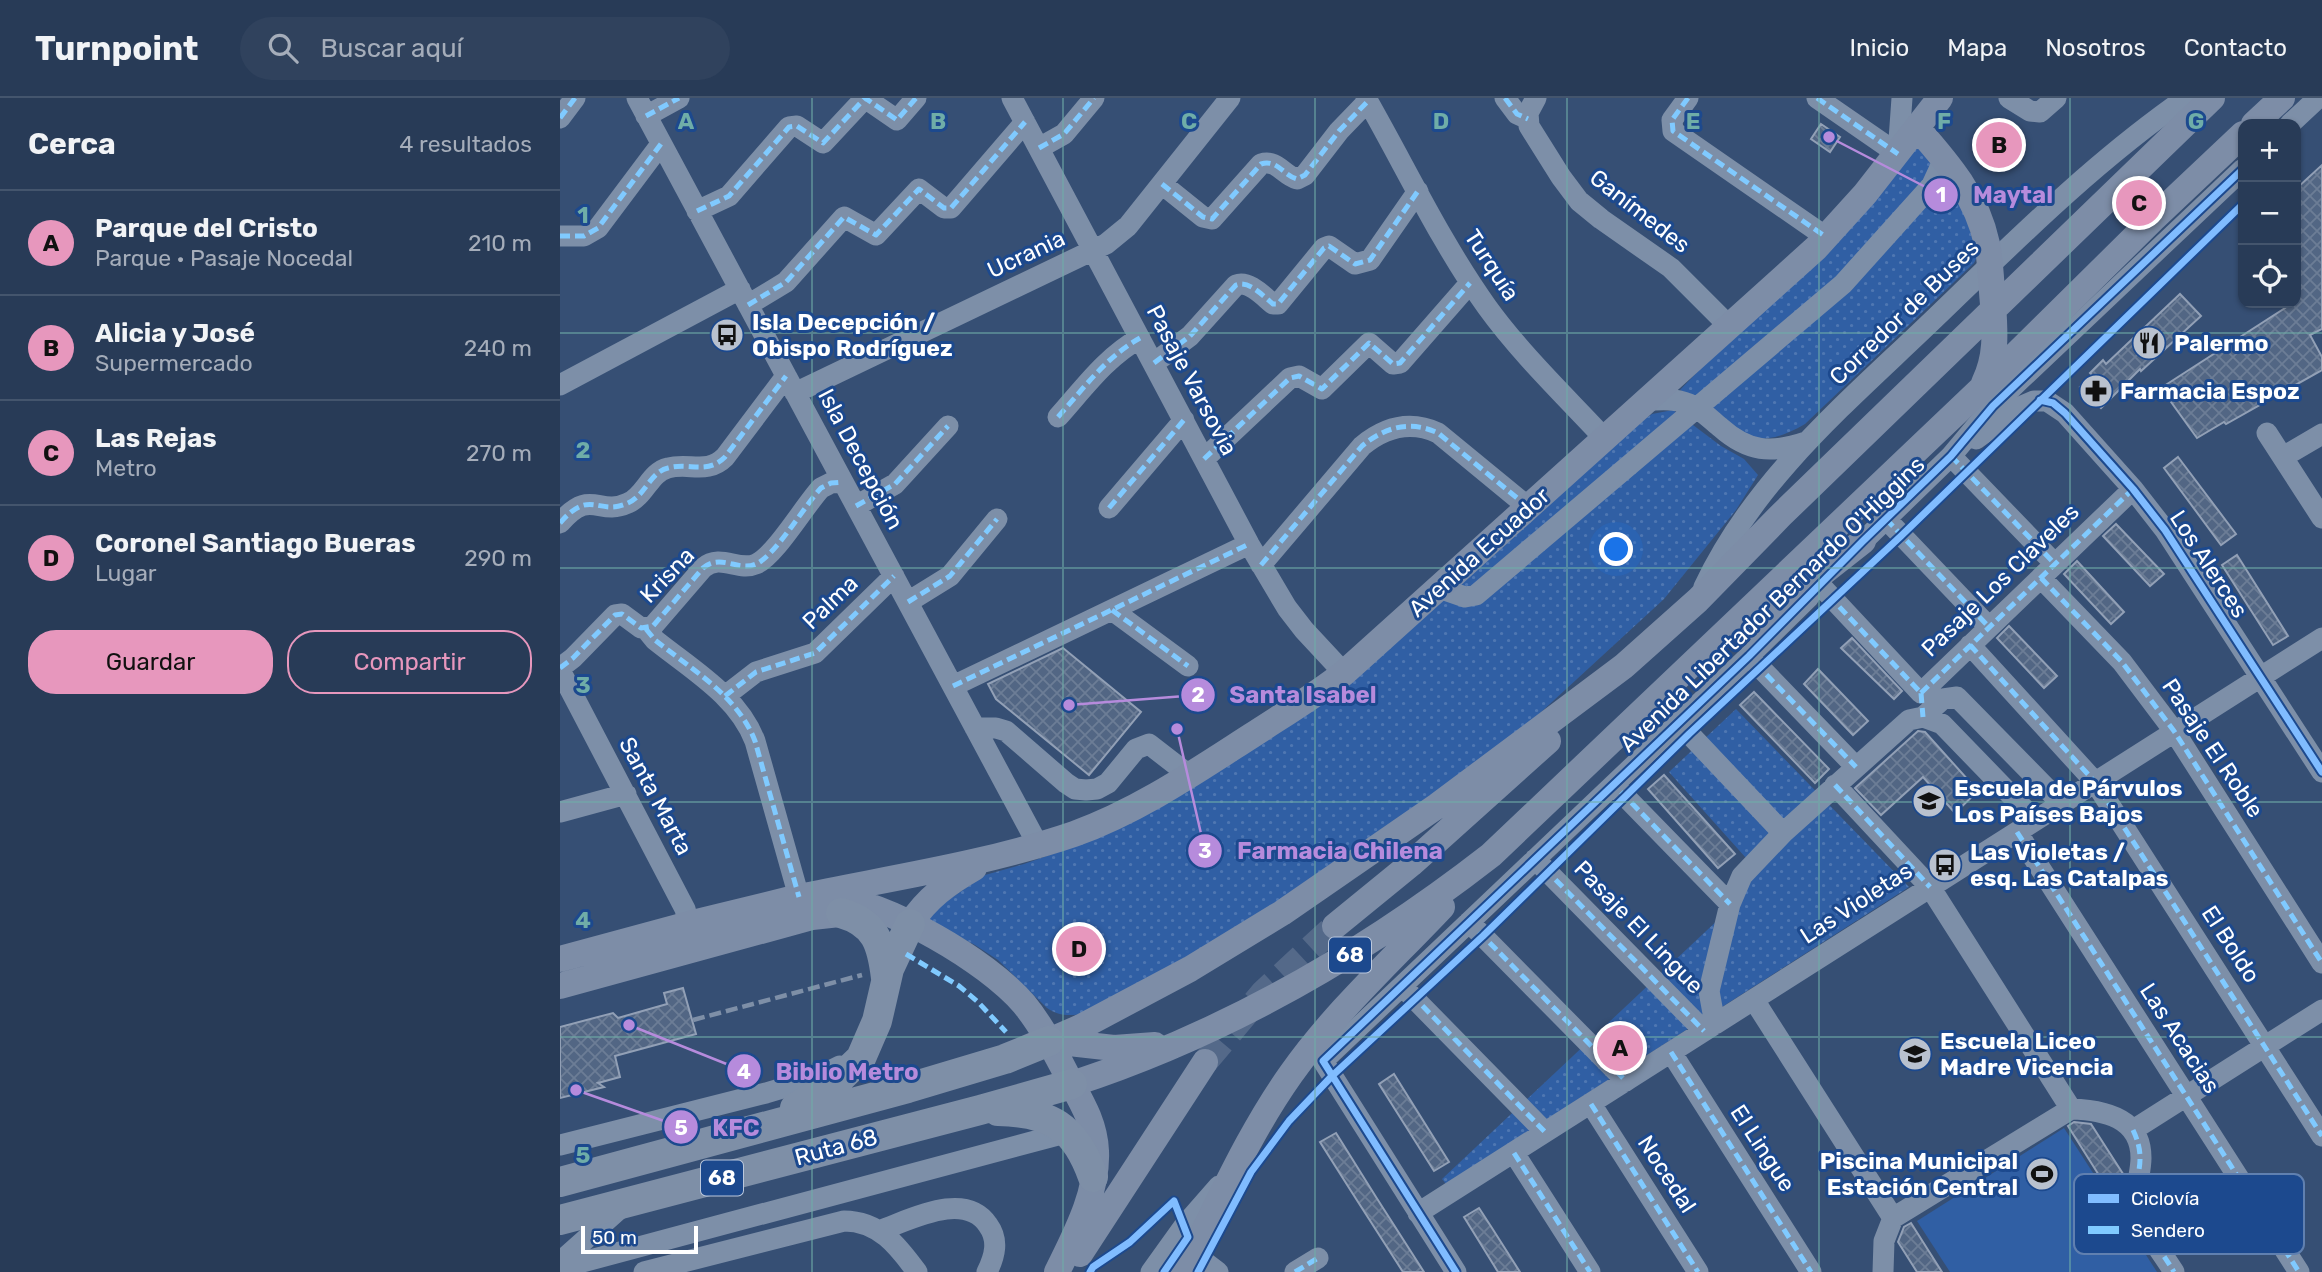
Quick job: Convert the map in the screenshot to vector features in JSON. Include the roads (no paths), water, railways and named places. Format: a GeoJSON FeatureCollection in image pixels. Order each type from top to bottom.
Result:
{"type":"FeatureCollection","features":[{"type":"Feature","properties":{"kind":"highway"},"geometry":{"type":"LineString","coordinates":[[841,913],[859,919],[873,931],[881,951],[887,980]]}},
{"type":"Feature","properties":{"kind":"highway"},"geometry":{"type":"LineString","coordinates":[[751,1131],[805,1103],[854,1067],[867,1048],[877,1021],[898,948],[899,920]]}},
{"type":"Feature","properties":{"kind":"highway","name":"Ruta 68"},"geometry":{"type":"LineString","coordinates":[[560,1182],[964,1072],[1049,1041]]}},
{"type":"Feature","properties":{"kind":"highway","name":"Ruta 68"},"geometry":{"type":"LineString","coordinates":[[560,1220],[1072,1084]]}},
{"type":"Feature","properties":{"kind":"highway"},"geometry":{"type":"LineString","coordinates":[[980,1110],[1037,1115],[1058,1124],[1069,1132],[1086,1157],[1094,1177]]}},
{"type":"Feature","properties":{"kind":"main road","name":"Avenida Ecuador"},"geometry":{"type":"LineString","coordinates":[[1918,129],[1926,98]]}},
{"type":"Feature","properties":{"kind":"main road","name":"Avenida Ecuador"},"geometry":{"type":"LineString","coordinates":[[799,897],[994,856],[1077,833],[1115,816],[1189,775],[1311,698],[1344,673],[1439,588],[1826,237],[1898,154],[1940,98]]}},
{"type":"Feature","properties":{"kind":"main road"},"geometry":{"type":"LineString","coordinates":[[1335,926],[1474,809],[1580,711],[1624,666],[1698,600],[1781,515],[2212,98]]}},
{"type":"Feature","properties":{"kind":"main road"},"geometry":{"type":"LineString","coordinates":[[2259,119],[2282,98]]}},
{"type":"Feature","properties":{"kind":"main road"},"geometry":{"type":"LineString","coordinates":[[1918,129],[1965,187],[1979,217],[1987,244],[1995,350],[1982,388]]}},
{"type":"Feature","properties":{"kind":"main road","name":"Avenida Libertador Bernardo O'Higgins"},"geometry":{"type":"LineString","coordinates":[[1072,1084],[1128,1065],[1283,994],[1409,916],[1491,855],[1982,388],[2238,139]]}},
{"type":"Feature","properties":{"kind":"main road"},"geometry":{"type":"LineString","coordinates":[[1637,717],[1707,667],[1863,541]]}},
{"type":"Feature","properties":{"kind":"main road","name":"68"},"geometry":{"type":"LineString","coordinates":[[1049,1041],[1082,1027],[1169,981],[1282,913],[1437,806],[1624,666]]}},
{"type":"Feature","properties":{"kind":"main road"},"geometry":{"type":"LineString","coordinates":[[1188,1262],[1231,1173],[1290,1076],[1320,1035],[1491,855]]}},
{"type":"Feature","properties":{"kind":"main road","name":"Avenida Ecuador"},"geometry":{"type":"LineString","coordinates":[[899,920],[922,906],[946,885],[994,856]]}},
{"type":"Feature","properties":{"kind":"main road"},"geometry":{"type":"LineString","coordinates":[[560,959],[799,897],[845,900],[899,920],[957,950],[993,974],[1023,1003],[1049,1041],[1093,1128],[1097,1155],[1094,1177],[1077,1230],[1057,1272]]}},
{"type":"Feature","properties":{"kind":"main road"},"geometry":{"type":"LineString","coordinates":[[560,986],[812,918],[841,913],[899,920]]}},
{"type":"Feature","properties":{"kind":"main road"},"geometry":{"type":"LineString","coordinates":[[1049,1041],[1098,1048],[1131,1048],[1197,1035]]}},
{"type":"Feature","properties":{"kind":"main road"},"geometry":{"type":"LineString","coordinates":[[1251,1139],[1322,1061]]}},
{"type":"Feature","properties":{"kind":"main road"},"geometry":{"type":"LineString","coordinates":[[1068,1272],[1205,1062]]}},
{"type":"Feature","properties":{"kind":"street"},"geometry":{"type":"LineString","coordinates":[[560,118],[575,98]]}},
{"type":"Feature","properties":{"kind":"street"},"geometry":{"type":"LineString","coordinates":[[642,107],[679,98]]}},
{"type":"Feature","properties":{"kind":"street"},"geometry":{"type":"LineString","coordinates":[[697,211],[729,196],[789,127],[797,126],[823,143],[865,98],[897,120],[916,98]]}},
{"type":"Feature","properties":{"kind":"street","name":"Pasaje Varsovia"},"geometry":{"type":"LineString","coordinates":[[1012,98],[1261,565],[1304,630],[1344,673]]}},
{"type":"Feature","properties":{"kind":"street"},"geometry":{"type":"LineString","coordinates":[[1039,148],[1063,134],[1094,98]]}},
{"type":"Feature","properties":{"kind":"street","name":"Ucrania"},"geometry":{"type":"LineString","coordinates":[[791,384],[1106,244],[1128,226],[1230,98]]}},
{"type":"Feature","properties":{"kind":"street","name":"Ganímedes"},"geometry":{"type":"LineString","coordinates":[[1505,98],[1517,114],[1528,119],[1539,144],[1579,201],[1671,268],[1730,326]]}},
{"type":"Feature","properties":{"kind":"street"},"geometry":{"type":"LineString","coordinates":[[1528,119],[1530,107],[1536,98]]}},
{"type":"Feature","properties":{"kind":"street"},"geometry":{"type":"LineString","coordinates":[[1688,98],[1672,120],[1673,131],[1826,237]]}},
{"type":"Feature","properties":{"kind":"street"},"geometry":{"type":"LineString","coordinates":[[1817,98],[1898,154]]}},
{"type":"Feature","properties":{"kind":"street"},"geometry":{"type":"LineString","coordinates":[[1898,154],[1902,98]]}},
{"type":"Feature","properties":{"kind":"street"},"geometry":{"type":"LineString","coordinates":[[2009,98],[2030,111],[2040,111],[2056,98]]}},
{"type":"Feature","properties":{"kind":"street","name":"Corredor de Buses"},"geometry":{"type":"LineString","coordinates":[[1698,600],[1711,571],[1745,515],[1806,442],[2093,168],[2186,98]]}},
{"type":"Feature","properties":{"kind":"street"},"geometry":{"type":"LineString","coordinates":[[2295,119],[2318,98]]}},
{"type":"Feature","properties":{"kind":"street"},"geometry":{"type":"LineString","coordinates":[[1162,184],[1203,217],[1212,219],[1261,164],[1275,164],[1297,179],[1305,175],[1367,100]]}},
{"type":"Feature","properties":{"kind":"street","name":"Turquía"},"geometry":{"type":"LineString","coordinates":[[1367,100],[1470,283],[1508,333],[1605,439]]}},
{"type":"Feature","properties":{"kind":"street","name":"Isla Decepción"},"geometry":{"type":"LineString","coordinates":[[642,107],[1038,845]]}},
{"type":"Feature","properties":{"kind":"street"},"geometry":{"type":"LineString","coordinates":[[560,385],[744,297],[786,282],[845,217],[876,235],[919,189],[944,208],[951,208],[1025,122]]}},
{"type":"Feature","properties":{"kind":"street"},"geometry":{"type":"LineString","coordinates":[[560,236],[584,236],[598,228],[662,144]]}},
{"type":"Feature","properties":{"kind":"street"},"geometry":{"type":"LineString","coordinates":[[1439,588],[1465,597],[1481,592],[1843,284],[1932,185],[1944,159]]}},
{"type":"Feature","properties":{"kind":"street","name":"Avenida Libertador Bernardo O'Higgins"},"geometry":{"type":"LineString","coordinates":[[1322,1061],[1749,656],[1951,456],[1993,406],[2238,174]]}},
{"type":"Feature","properties":{"kind":"street"},"geometry":{"type":"LineString","coordinates":[[1154,363],[1190,335],[1236,285],[1242,282],[1273,304],[1278,304],[1324,248],[1333,248],[1355,264],[1370,260],[1418,191]]}},
{"type":"Feature","properties":{"kind":"street"},"geometry":{"type":"LineString","coordinates":[[1204,459],[1290,378],[1299,376],[1322,389],[1369,343],[1393,364],[1400,363],[1470,283]]}},
{"type":"Feature","properties":{"kind":"street"},"geometry":{"type":"LineString","coordinates":[[1058,417],[1108,360],[1140,338]]}},
{"type":"Feature","properties":{"kind":"street"},"geometry":{"type":"LineString","coordinates":[[560,523],[573,509],[582,505],[628,504],[666,468],[701,469],[715,466],[791,384]]}},
{"type":"Feature","properties":{"kind":"street"},"geometry":{"type":"LineString","coordinates":[[1645,401],[1671,400],[1696,408],[1735,440],[1754,448],[1783,449],[1806,442]]}},
{"type":"Feature","properties":{"kind":"street","name":"Los Alerces"},"geometry":{"type":"LineString","coordinates":[[1951,456],[2020,407],[2040,400],[2053,404],[2065,413],[2133,489],[2165,530],[2322,772]]}},
{"type":"Feature","properties":{"kind":"street"},"geometry":{"type":"LineString","coordinates":[[1109,508],[1184,420]]}},
{"type":"Feature","properties":{"kind":"street"},"geometry":{"type":"LineString","coordinates":[[1261,565],[1362,446],[1381,432],[1406,425],[1438,433],[1528,507]]}},
{"type":"Feature","properties":{"kind":"street"},"geometry":{"type":"LineString","coordinates":[[856,506],[895,484],[948,426]]}},
{"type":"Feature","properties":{"kind":"street"},"geometry":{"type":"LineString","coordinates":[[2267,433],[2322,518]]}},
{"type":"Feature","properties":{"kind":"street"},"geometry":{"type":"LineString","coordinates":[[2283,457],[2322,434]]}},
{"type":"Feature","properties":{"kind":"street","name":"Pasaje El Roble"},"geometry":{"type":"LineString","coordinates":[[1951,456],[2123,662],[2174,731],[2322,963]]}},
{"type":"Feature","properties":{"kind":"street","name":"Krisna"},"geometry":{"type":"LineString","coordinates":[[560,669],[615,615],[622,614],[646,629],[656,624],[707,565],[718,561],[751,565],[762,561],[821,488],[831,483],[843,482]]}},
{"type":"Feature","properties":{"kind":"street","name":"Pasaje Los Claveles"},"geometry":{"type":"LineString","coordinates":[[1923,717],[1921,693],[2133,489]]}},
{"type":"Feature","properties":{"kind":"street"},"geometry":{"type":"LineString","coordinates":[[908,602],[950,576],[997,519]]}},
{"type":"Feature","properties":{"kind":"street"},"geometry":{"type":"LineString","coordinates":[[1886,520],[1989,627]]}},
{"type":"Feature","properties":{"kind":"street"},"geometry":{"type":"LineString","coordinates":[[953,686],[1249,544]]}},
{"type":"Feature","properties":{"kind":"street","name":"Palma"},"geometry":{"type":"LineString","coordinates":[[725,696],[756,672],[815,653],[894,576]]}},
{"type":"Feature","properties":{"kind":"street"},"geometry":{"type":"LineString","coordinates":[[1820,585],[1921,693]]}},
{"type":"Feature","properties":{"kind":"street"},"geometry":{"type":"LineString","coordinates":[[1112,610],[1188,666]]}},
{"type":"Feature","properties":{"kind":"street"},"geometry":{"type":"LineString","coordinates":[[646,629],[655,640],[725,696],[751,730],[799,897]]}},
{"type":"Feature","properties":{"kind":"street","name":"Las Violetas"},"geometry":{"type":"LineString","coordinates":[[1418,1213],[2322,639]]}},
{"type":"Feature","properties":{"kind":"street","name":"El Boldo"},"geometry":{"type":"LineString","coordinates":[[1970,645],[2095,782],[2322,1136]]}},
{"type":"Feature","properties":{"kind":"street"},"geometry":{"type":"LineString","coordinates":[[1749,656],[1856,767]]}},
{"type":"Feature","properties":{"kind":"street","name":"Santa Marta"},"geometry":{"type":"LineString","coordinates":[[560,669],[685,909],[689,924],[685,952]]}},
{"type":"Feature","properties":{"kind":"street"},"geometry":{"type":"LineString","coordinates":[[1923,717],[1943,699],[1957,697],[2062,803]]}},
{"type":"Feature","properties":{"kind":"street"},"geometry":{"type":"LineString","coordinates":[[1710,1028],[1709,991],[1730,904],[1742,876],[1783,833],[1909,720],[1923,717],[1936,719],[2035,820]]}},
{"type":"Feature","properties":{"kind":"street"},"geometry":{"type":"LineString","coordinates":[[1679,723],[1783,833]]}},
{"type":"Feature","properties":{"kind":"street"},"geometry":{"type":"LineString","coordinates":[[975,728],[1006,731],[1075,789],[1097,789],[1108,783],[1136,749],[1149,744],[1189,775]]}},
{"type":"Feature","properties":{"kind":"street"},"geometry":{"type":"LineString","coordinates":[[1614,785],[1730,904]]}},
{"type":"Feature","properties":{"kind":"street"},"geometry":{"type":"LineString","coordinates":[[1835,785],[1930,887],[2071,1109]]}},
{"type":"Feature","properties":{"kind":"street"},"geometry":{"type":"LineString","coordinates":[[560,812],[626,794]]}},
{"type":"Feature","properties":{"kind":"street","name":"Las Acacias"},"geometry":{"type":"LineString","coordinates":[[2017,832],[2236,1174]]}},
{"type":"Feature","properties":{"kind":"street","name":"Pasaje El Lingue"},"geometry":{"type":"LineString","coordinates":[[1535,859],[1710,1028]]}},
{"type":"Feature","properties":{"kind":"street"},"geometry":{"type":"LineString","coordinates":[[1469,922],[1626,1081]]}},
{"type":"Feature","properties":{"kind":"street"},"geometry":{"type":"LineString","coordinates":[[1402,986],[1545,1132]]}},
{"type":"Feature","properties":{"kind":"street"},"geometry":{"type":"LineString","coordinates":[[1754,1000],[1893,1218]]}},
{"type":"Feature","properties":{"kind":"street"},"geometry":{"type":"LineString","coordinates":[[2133,1130],[2322,1010]]}},
{"type":"Feature","properties":{"kind":"street"},"geometry":{"type":"LineString","coordinates":[[560,1145],[807,1081],[837,1068],[867,1048]]}},
{"type":"Feature","properties":{"kind":"street","name":"El Lingue"},"geometry":{"type":"LineString","coordinates":[[1671,1052],[1811,1272]]}},
{"type":"Feature","properties":{"kind":"street"},"geometry":{"type":"LineString","coordinates":[[1322,1061],[1456,1272]]}},
{"type":"Feature","properties":{"kind":"street","name":"Nocedal"},"geometry":{"type":"LineString","coordinates":[[1591,1104],[1698,1272]]}},
{"type":"Feature","properties":{"kind":"street"},"geometry":{"type":"LineString","coordinates":[[1883,1272],[1884,1241],[1893,1218],[2071,1109],[2105,1111],[2122,1118],[2133,1130],[2139,1143],[2139,1174]]}},
{"type":"Feature","properties":{"kind":"street"},"geometry":{"type":"LineString","coordinates":[[560,1268],[1069,1132]]}},
{"type":"Feature","properties":{"kind":"street"},"geometry":{"type":"LineString","coordinates":[[1514,1153],[1590,1272]]}},
{"type":"Feature","properties":{"kind":"street"},"geometry":{"type":"LineString","coordinates":[[1151,1272],[1184,1226],[1231,1173]]}},
{"type":"Feature","properties":{"kind":"street"},"geometry":{"type":"LineString","coordinates":[[560,1262],[626,1204]]}},
{"type":"Feature","properties":{"kind":"street"},"geometry":{"type":"LineString","coordinates":[[880,1230],[951,1207],[969,1210],[985,1220],[993,1235],[995,1252],[987,1272]]}},
{"type":"Feature","properties":{"kind":"street"},"geometry":{"type":"LineString","coordinates":[[644,1272],[844,1221],[857,1221],[880,1230],[917,1272]]}},
{"type":"Feature","properties":{"kind":"street"},"geometry":{"type":"LineString","coordinates":[[2163,1254],[2174,1272]]}},
{"type":"Feature","properties":{"kind":"street","name":"Las Acacias"},"geometry":{"type":"LineString","coordinates":[[2287,1254],[2298,1272]]}},
{"type":"Feature","properties":{"kind":"street"},"geometry":{"type":"LineString","coordinates":[[1295,1272],[1318,1258]]}},
{"type":"Feature","properties":{"kind":"street"},"geometry":{"type":"LineString","coordinates":[[1188,1262],[1218,1272]]}},
{"type":"Feature","properties":{"kind":"tunnel"},"geometry":{"type":"LineString","coordinates":[[1205,1062],[1263,993],[1335,926]]}},
{"type":"Feature","properties":{"kind":"railway"},"geometry":{"type":"LineString","coordinates":[[693,1020],[862,975]]}},
{"type":"Feature","properties":{"kind":"place","name":"Maytal"},"geometry":{"type":"Point","coordinates":[1829,137]}},
{"type":"Feature","properties":{"kind":"place","name":"Alicia y José"},"geometry":{"type":"Point","coordinates":[1999,145]}},
{"type":"Feature","properties":{"kind":"place","name":"Las Rejas"},"geometry":{"type":"Point","coordinates":[2139,203]}},
{"type":"Feature","properties":{"kind":"place","name":"Isla Decepción / Obispo Rodríguez"},"geometry":{"type":"Point","coordinates":[727,335]}},
{"type":"Feature","properties":{"kind":"place","name":"Palermo"},"geometry":{"type":"Point","coordinates":[2149,343]}},
{"type":"Feature","properties":{"kind":"place","name":"Farmacia Espoz"},"geometry":{"type":"Point","coordinates":[2096,391]}},
{"type":"Feature","properties":{"kind":"place","name":"Santa Isabel"},"geometry":{"type":"Point","coordinates":[1069,705]}},
{"type":"Feature","properties":{"kind":"place","name":"Farmacia Chilena"},"geometry":{"type":"Point","coordinates":[1177,729]}},
{"type":"Feature","properties":{"kind":"place","name":"Escuela de Párvulos Los Países Bajos"},"geometry":{"type":"Point","coordinates":[1929,801]}},
{"type":"Feature","properties":{"kind":"place","name":"Las Violetas / esq. Las Catalpas"},"geometry":{"type":"Point","coordinates":[1945,865]}},
{"type":"Feature","properties":{"kind":"place","name":"Coronel Santiago Bueras"},"geometry":{"type":"Point","coordinates":[1079,949]}},
{"type":"Feature","properties":{"kind":"place","name":"Biblio Metro"},"geometry":{"type":"Point","coordinates":[629,1025]}},
{"type":"Feature","properties":{"kind":"place","name":"Parque del Cristo"},"geometry":{"type":"Point","coordinates":[1620,1048]}},
{"type":"Feature","properties":{"kind":"place","name":"Escuela Liceo Madre Vicencia"},"geometry":{"type":"Point","coordinates":[1915,1054]}},
{"type":"Feature","properties":{"kind":"place","name":"KFC"},"geometry":{"type":"Point","coordinates":[576,1090]}},
{"type":"Feature","properties":{"kind":"place","name":"Piscina Municipal Estación Central"},"geometry":{"type":"Point","coordinates":[2042,1174]}}]}
